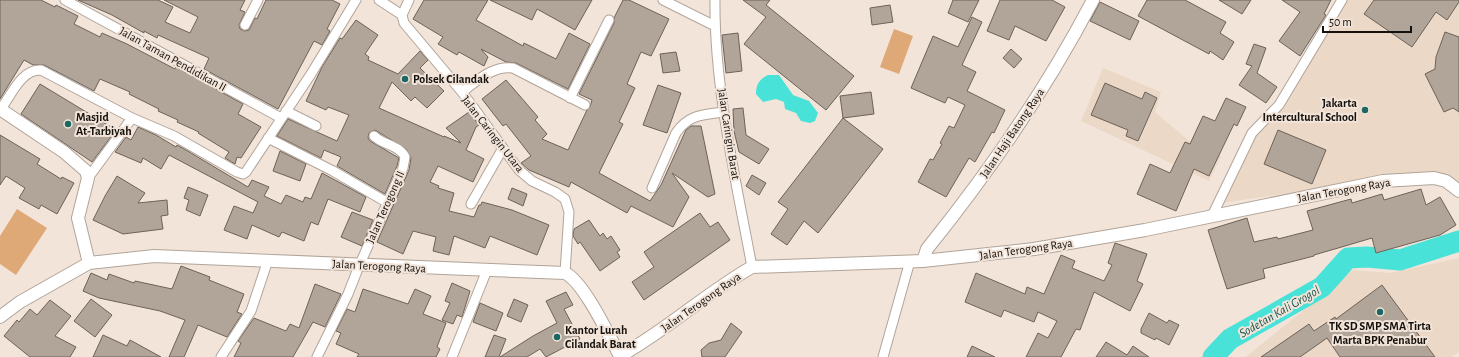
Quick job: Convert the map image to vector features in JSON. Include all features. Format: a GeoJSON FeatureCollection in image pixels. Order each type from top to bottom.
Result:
{"type":"FeatureCollection","features":[{"type":"Feature","properties":{"kind":"street","name":"Jalan Taman Pendidikan II"},"geometry":{"type":"LineString","coordinates":[[65,0],[76,3],[283,115],[316,126]]}},
{"type":"Feature","properties":{"kind":"street"},"geometry":{"type":"LineString","coordinates":[[245,25],[258,0]]}},
{"type":"Feature","properties":{"kind":"street"},"geometry":{"type":"LineString","coordinates":[[88,178],[86,171],[64,152],[0,110],[25,75],[41,70],[132,118],[174,136],[243,174],[246,172],[356,0]]}},
{"type":"Feature","properties":{"kind":"street"},"geometry":{"type":"LineString","coordinates":[[379,0],[402,15],[409,0]]}},
{"type":"Feature","properties":{"kind":"street"},"geometry":{"type":"LineString","coordinates":[[663,0],[715,26]]}},
{"type":"Feature","properties":{"kind":"street","name":"Jalan Caringin Barat"},"geometry":{"type":"LineString","coordinates":[[715,0],[715,26],[724,112],[752,267]]}},
{"type":"Feature","properties":{"kind":"street","name":"Jalan Haji Batong Raya"},"geometry":{"type":"LineString","coordinates":[[923,261],[927,249],[991,166],[1058,62],[1094,0]]}},
{"type":"Feature","properties":{"kind":"street"},"geometry":{"type":"LineString","coordinates":[[1212,216],[1252,134],[1279,105],[1342,0]]}},
{"type":"Feature","properties":{"kind":"street","name":"Jalan Caringin Utara"},"geometry":{"type":"LineString","coordinates":[[402,15],[404,23],[462,92],[519,170],[532,181],[555,192],[565,199],[569,212],[565,273]]}},
{"type":"Feature","properties":{"kind":"street"},"geometry":{"type":"LineString","coordinates":[[570,98],[609,20]]}},
{"type":"Feature","properties":{"kind":"street"},"geometry":{"type":"LineString","coordinates":[[462,92],[495,70],[507,67],[513,68],[585,105]]}},
{"type":"Feature","properties":{"kind":"street"},"geometry":{"type":"LineString","coordinates":[[652,188],[676,133],[682,125],[695,116],[724,112]]}},
{"type":"Feature","properties":{"kind":"street"},"geometry":{"type":"LineString","coordinates":[[89,263],[78,218],[88,178],[132,118]]}},
{"type":"Feature","properties":{"kind":"street","name":"Jalan Terogong II"},"geometry":{"type":"LineString","coordinates":[[317,357],[348,294],[402,171],[405,157],[401,151],[378,140],[374,136]]}},
{"type":"Feature","properties":{"kind":"street"},"geometry":{"type":"LineString","coordinates":[[268,138],[333,171],[388,203]]}},
{"type":"Feature","properties":{"kind":"street"},"geometry":{"type":"LineString","coordinates":[[471,204],[503,148]]}},
{"type":"Feature","properties":{"kind":"street","name":"Jalan Terogong Raya"},"geometry":{"type":"LineString","coordinates":[[0,317],[20,302],[89,263],[154,256],[268,260],[359,266],[565,273],[574,280],[599,316],[619,356],[682,316],[736,276],[752,267],[923,261],[1041,248],[1212,216],[1383,181],[1434,178],[1446,182],[1459,191]]}},
{"type":"Feature","properties":{"kind":"street"},"geometry":{"type":"LineString","coordinates":[[221,357],[251,311],[268,260]]}},
{"type":"Feature","properties":{"kind":"street"},"geometry":{"type":"LineString","coordinates":[[882,357],[910,261]]}},
{"type":"Feature","properties":{"kind":"street"},"geometry":{"type":"LineString","coordinates":[[452,357],[487,270]]}},
{"type":"Feature","properties":{"kind":"shaded area","name":"Jakarta Intercultural School"},"geometry":{"type":"Polygon","coordinates":[[[1338,0],[1459,0],[1459,189],[1443,178],[1375,177],[1295,192],[1214,204],[1246,138],[1296,83],[1338,0]]]}},
{"type":"Feature","properties":{"kind":"shaded area"},"geometry":{"type":"Polygon","coordinates":[[[894,29],[913,36],[899,74],[880,67],[894,29]]]}},
{"type":"Feature","properties":{"kind":"shaded area"},"geometry":{"type":"Polygon","coordinates":[[[1103,68],[1161,92],[1155,112],[1188,140],[1221,156],[1209,181],[1081,121],[1103,68]]]}},
{"type":"Feature","properties":{"kind":"shaded area"},"geometry":{"type":"Polygon","coordinates":[[[17,209],[47,228],[16,275],[0,264],[0,236],[17,209]]]}},
{"type":"Feature","properties":{"kind":"shaded area","name":"TK SD SMP SMA Tirta Marta BPK Penabur"},"geometry":{"type":"Polygon","coordinates":[[[1459,258],[1459,352],[1451,357],[1246,357],[1353,270],[1391,273],[1459,258]]]}},
{"type":"Feature","properties":{"kind":"water"},"geometry":{"type":"Polygon","coordinates":[[[768,75],[779,75],[793,95],[809,101],[818,113],[815,121],[810,123],[801,121],[796,113],[785,109],[784,102],[776,99],[763,102],[756,94],[757,88],[760,80],[768,75]]]}},
{"type":"Feature","properties":{"kind":"building"},"geometry":{"type":"Polygon","coordinates":[[[0,0],[41,0],[55,7],[56,5],[78,16],[74,24],[100,37],[102,33],[175,69],[176,67],[243,104],[238,114],[261,127],[241,158],[237,157],[235,164],[225,158],[229,152],[198,133],[199,132],[177,122],[178,120],[158,111],[159,109],[129,94],[130,92],[100,79],[94,91],[44,65],[33,65],[24,60],[0,99],[0,0]]]}},
{"type":"Feature","properties":{"kind":"building"},"geometry":{"type":"Polygon","coordinates":[[[78,0],[158,0],[173,7],[165,22],[190,33],[198,17],[164,0],[245,0],[240,10],[245,12],[239,25],[240,29],[245,31],[249,30],[255,18],[257,19],[266,0],[332,0],[340,4],[327,29],[330,31],[322,45],[314,41],[278,109],[204,69],[209,58],[158,35],[157,38],[144,31],[144,33],[112,15],[78,0]]]}},
{"type":"Feature","properties":{"kind":"building"},"geometry":{"type":"Polygon","coordinates":[[[424,0],[488,0],[476,20],[523,46],[524,43],[556,59],[569,33],[590,44],[568,89],[516,63],[506,62],[481,49],[488,57],[484,66],[459,52],[457,55],[438,44],[443,37],[413,19],[424,0]]]}},
{"type":"Feature","properties":{"kind":"building"},"geometry":{"type":"Polygon","coordinates":[[[490,0],[592,0],[575,30],[537,9],[532,20],[490,0]]]}},
{"type":"Feature","properties":{"kind":"building"},"geometry":{"type":"Polygon","coordinates":[[[623,0],[629,0],[669,19],[651,56],[641,52],[627,84],[635,88],[619,122],[623,124],[599,173],[650,201],[661,185],[686,130],[691,126],[701,126],[715,194],[708,197],[672,173],[689,197],[673,227],[631,206],[627,213],[571,182],[569,187],[529,170],[521,163],[531,156],[506,124],[503,126],[482,99],[506,80],[538,117],[535,120],[547,134],[542,139],[568,150],[587,110],[590,107],[592,100],[579,94],[614,23],[614,18],[623,0]]]}},
{"type":"Feature","properties":{"kind":"building"},"geometry":{"type":"Polygon","coordinates":[[[743,0],[770,0],[766,5],[854,76],[826,110],[744,44],[766,17],[743,0]]]}},
{"type":"Feature","properties":{"kind":"building"},"geometry":{"type":"Polygon","coordinates":[[[953,0],[979,0],[968,22],[948,13],[953,0]]]}},
{"type":"Feature","properties":{"kind":"building"},"geometry":{"type":"Polygon","coordinates":[[[1000,0],[1052,0],[1065,7],[1046,41],[1015,26],[1009,40],[987,31],[1000,0]]]}},
{"type":"Feature","properties":{"kind":"building"},"geometry":{"type":"Polygon","coordinates":[[[1147,0],[1185,0],[1226,22],[1220,33],[1234,42],[1223,60],[1210,51],[1209,54],[1138,16],[1147,0]]]}},
{"type":"Feature","properties":{"kind":"building"},"geometry":{"type":"Polygon","coordinates":[[[1219,0],[1251,0],[1242,14],[1219,0]]]}},
{"type":"Feature","properties":{"kind":"building"},"geometry":{"type":"Polygon","coordinates":[[[1282,0],[1331,0],[1324,14],[1326,15],[1300,56],[1279,41],[1300,12],[1282,0]]]}},
{"type":"Feature","properties":{"kind":"building"},"geometry":{"type":"Polygon","coordinates":[[[1374,0],[1459,0],[1459,2],[1447,20],[1436,12],[1412,47],[1364,14],[1374,0]]]}},
{"type":"Feature","properties":{"kind":"building"},"geometry":{"type":"Polygon","coordinates":[[[1100,2],[1139,21],[1130,40],[1090,21],[1100,2]]]}},
{"type":"Feature","properties":{"kind":"building"},"geometry":{"type":"Polygon","coordinates":[[[890,5],[893,22],[872,25],[870,8],[890,5]]]}},
{"type":"Feature","properties":{"kind":"building"},"geometry":{"type":"Polygon","coordinates":[[[972,17],[982,22],[962,65],[976,72],[967,91],[1005,110],[994,133],[992,132],[975,162],[969,158],[946,197],[918,182],[930,159],[933,160],[942,144],[940,143],[949,126],[954,128],[965,105],[948,97],[945,103],[911,88],[933,36],[958,47],[972,17]]]}},
{"type":"Feature","properties":{"kind":"building"},"geometry":{"type":"Polygon","coordinates":[[[356,20],[378,35],[365,54],[369,57],[368,60],[398,74],[420,51],[428,60],[420,68],[444,91],[427,108],[415,97],[411,101],[392,82],[379,108],[461,143],[446,128],[469,112],[479,125],[476,127],[466,150],[484,159],[473,182],[438,166],[430,182],[439,186],[438,188],[454,193],[449,211],[474,217],[479,205],[481,205],[482,202],[512,210],[549,225],[537,255],[490,236],[485,248],[454,236],[449,255],[433,251],[436,237],[413,231],[403,254],[377,242],[409,170],[411,158],[406,149],[375,130],[369,133],[368,138],[370,141],[399,158],[385,194],[337,166],[341,157],[324,150],[321,158],[277,136],[288,119],[337,141],[349,115],[328,107],[326,110],[306,101],[322,67],[340,38],[342,39],[356,20]]]}},
{"type":"Feature","properties":{"kind":"building"},"geometry":{"type":"Polygon","coordinates":[[[1445,32],[1459,37],[1459,112],[1453,108],[1444,112],[1425,74],[1435,69],[1436,57],[1445,32]]]}},
{"type":"Feature","properties":{"kind":"building"},"geometry":{"type":"Polygon","coordinates":[[[738,33],[742,71],[726,73],[722,35],[738,33]]]}},
{"type":"Feature","properties":{"kind":"building"},"geometry":{"type":"Polygon","coordinates":[[[1254,44],[1266,48],[1257,73],[1277,87],[1266,103],[1239,85],[1252,66],[1246,64],[1254,44]]]}},
{"type":"Feature","properties":{"kind":"building"},"geometry":{"type":"Polygon","coordinates":[[[1011,49],[1022,59],[1014,68],[1003,58],[1011,49]]]}},
{"type":"Feature","properties":{"kind":"building"},"geometry":{"type":"Polygon","coordinates":[[[676,52],[680,71],[663,73],[660,54],[676,52]]]}},
{"type":"Feature","properties":{"kind":"building"},"geometry":{"type":"Polygon","coordinates":[[[1105,83],[1142,99],[1145,92],[1157,98],[1138,141],[1126,136],[1128,130],[1091,115],[1105,83]]]}},
{"type":"Feature","properties":{"kind":"building","name":"Masjid At-Tarbiyah"},"geometry":{"type":"Polygon","coordinates":[[[40,84],[116,130],[92,162],[21,114],[40,84]]]}},
{"type":"Feature","properties":{"kind":"building"},"geometry":{"type":"Polygon","coordinates":[[[658,85],[681,93],[667,133],[643,125],[658,85]]]}},
{"type":"Feature","properties":{"kind":"building"},"geometry":{"type":"Polygon","coordinates":[[[871,92],[874,114],[843,118],[840,96],[871,92]]]}},
{"type":"Feature","properties":{"kind":"building"},"geometry":{"type":"Polygon","coordinates":[[[1226,98],[1246,107],[1237,126],[1234,124],[1209,176],[1194,169],[1176,211],[1137,194],[1150,164],[1170,173],[1185,142],[1190,144],[1203,116],[1215,121],[1226,98]]]}},
{"type":"Feature","properties":{"kind":"building"},"geometry":{"type":"Polygon","coordinates":[[[743,108],[746,135],[769,149],[759,164],[739,152],[734,131],[733,109],[743,108]]]}},
{"type":"Feature","properties":{"kind":"building"},"geometry":{"type":"Polygon","coordinates":[[[843,118],[883,149],[818,233],[804,221],[787,245],[771,234],[788,209],[778,202],[843,118]]]}},
{"type":"Feature","properties":{"kind":"building"},"geometry":{"type":"Polygon","coordinates":[[[138,127],[156,135],[176,147],[177,145],[248,187],[252,180],[269,187],[264,196],[281,204],[286,195],[303,202],[305,197],[311,199],[322,173],[366,197],[360,212],[328,199],[318,225],[311,222],[304,241],[282,232],[279,237],[252,225],[247,239],[224,230],[234,206],[253,213],[258,202],[169,155],[161,169],[143,158],[141,163],[115,152],[126,137],[131,140],[138,127]]]}},
{"type":"Feature","properties":{"kind":"building"},"geometry":{"type":"Polygon","coordinates":[[[1278,130],[1326,150],[1312,184],[1264,164],[1278,130]]]}},
{"type":"Feature","properties":{"kind":"building"},"geometry":{"type":"Polygon","coordinates":[[[0,135],[40,159],[37,164],[61,179],[62,177],[74,183],[57,214],[41,205],[39,209],[19,198],[25,188],[6,176],[0,185],[0,135]]]}},
{"type":"Feature","properties":{"kind":"building"},"geometry":{"type":"Polygon","coordinates":[[[280,151],[306,164],[300,181],[273,171],[280,151]]]}},
{"type":"Feature","properties":{"kind":"building"},"geometry":{"type":"Polygon","coordinates":[[[752,175],[766,183],[759,195],[746,186],[752,175]]]}},
{"type":"Feature","properties":{"kind":"building"},"geometry":{"type":"Polygon","coordinates":[[[117,176],[145,193],[138,203],[167,200],[168,215],[161,216],[163,229],[123,234],[93,220],[117,176]]]}},
{"type":"Feature","properties":{"kind":"building"},"geometry":{"type":"Polygon","coordinates":[[[188,187],[208,195],[200,216],[186,210],[189,200],[184,198],[188,187]]]}},
{"type":"Feature","properties":{"kind":"building"},"geometry":{"type":"Polygon","coordinates":[[[512,188],[527,194],[523,206],[508,199],[512,188]]]}},
{"type":"Feature","properties":{"kind":"building"},"geometry":{"type":"Polygon","coordinates":[[[1421,189],[1426,205],[1440,197],[1456,225],[1440,235],[1376,253],[1372,238],[1314,256],[1263,269],[1265,278],[1227,289],[1208,230],[1247,218],[1254,242],[1277,237],[1278,239],[1313,230],[1307,211],[1351,199],[1352,203],[1382,194],[1384,200],[1421,189]]]}},
{"type":"Feature","properties":{"kind":"building"},"geometry":{"type":"Polygon","coordinates":[[[352,212],[373,220],[362,246],[341,237],[352,212]]]}},
{"type":"Feature","properties":{"kind":"building"},"geometry":{"type":"Polygon","coordinates":[[[700,213],[710,227],[718,222],[730,240],[644,300],[632,282],[654,267],[644,252],[700,213]]]}},
{"type":"Feature","properties":{"kind":"building"},"geometry":{"type":"Polygon","coordinates":[[[589,220],[600,236],[603,233],[607,239],[611,236],[620,250],[617,252],[620,257],[600,271],[580,242],[578,244],[573,236],[574,229],[589,220]]]}},
{"type":"Feature","properties":{"kind":"building"},"geometry":{"type":"Polygon","coordinates":[[[1115,243],[1147,254],[1137,281],[1143,284],[1130,311],[1094,292],[1080,330],[1076,329],[1061,357],[1026,357],[1038,333],[1048,338],[1057,321],[1038,312],[1034,322],[1004,310],[1001,317],[965,302],[976,273],[1025,294],[1027,287],[1044,294],[1061,255],[1075,261],[1072,268],[1104,281],[1112,265],[1108,263],[1115,243]]]}},
{"type":"Feature","properties":{"kind":"building"},"geometry":{"type":"Polygon","coordinates":[[[181,266],[210,277],[209,280],[244,294],[237,312],[242,314],[227,337],[198,325],[184,357],[169,357],[185,320],[160,311],[99,298],[83,291],[91,273],[107,280],[109,274],[134,283],[135,281],[172,289],[181,266]]]}},
{"type":"Feature","properties":{"kind":"building"},"geometry":{"type":"Polygon","coordinates":[[[452,283],[470,291],[462,317],[457,315],[453,324],[442,320],[450,303],[445,301],[452,283]]]}},
{"type":"Feature","properties":{"kind":"building"},"geometry":{"type":"Polygon","coordinates":[[[315,284],[341,294],[325,327],[313,322],[293,357],[234,357],[241,343],[238,341],[254,318],[286,331],[290,324],[299,328],[315,284]]]}},
{"type":"Feature","properties":{"kind":"building"},"geometry":{"type":"Polygon","coordinates":[[[1382,285],[1435,357],[1340,357],[1327,338],[1300,357],[1261,357],[1309,324],[1314,331],[1335,317],[1336,319],[1382,285]]]}},
{"type":"Feature","properties":{"kind":"building"},"geometry":{"type":"Polygon","coordinates":[[[363,289],[408,304],[415,289],[431,296],[423,314],[446,323],[437,347],[440,349],[436,357],[357,357],[359,354],[336,344],[341,333],[336,331],[347,309],[355,312],[363,289]]]}},
{"type":"Feature","properties":{"kind":"building"},"geometry":{"type":"Polygon","coordinates":[[[566,292],[573,305],[564,309],[580,339],[546,357],[540,349],[527,357],[500,357],[557,323],[546,301],[566,292]]]}},
{"type":"Feature","properties":{"kind":"building"},"geometry":{"type":"Polygon","coordinates":[[[91,299],[112,315],[95,337],[74,321],[91,299]]]}},
{"type":"Feature","properties":{"kind":"building"},"geometry":{"type":"Polygon","coordinates":[[[514,299],[528,305],[521,322],[507,316],[514,299]]]}},
{"type":"Feature","properties":{"kind":"building"},"geometry":{"type":"Polygon","coordinates":[[[50,300],[71,316],[55,336],[76,347],[70,357],[30,357],[4,336],[17,320],[19,322],[30,309],[37,315],[50,300]]]}},
{"type":"Feature","properties":{"kind":"building"},"geometry":{"type":"Polygon","coordinates":[[[480,303],[503,313],[496,331],[473,322],[480,303]]]}},
{"type":"Feature","properties":{"kind":"building"},"geometry":{"type":"Polygon","coordinates":[[[1149,313],[1167,323],[1169,320],[1179,325],[1169,345],[1156,338],[1155,340],[1141,333],[1141,329],[1149,313]]]}},
{"type":"Feature","properties":{"kind":"building"},"geometry":{"type":"Polygon","coordinates":[[[731,323],[742,332],[725,357],[702,357],[701,350],[709,343],[721,340],[731,323]]]}},
{"type":"Feature","properties":{"kind":"building"},"geometry":{"type":"Polygon","coordinates":[[[103,335],[127,346],[130,340],[161,357],[93,357],[103,335]]]}},
{"type":"Feature","properties":{"kind":"building"},"geometry":{"type":"Polygon","coordinates":[[[494,335],[506,339],[499,357],[485,357],[494,335]]]}},
{"type":"Feature","properties":{"kind":"building"},"geometry":{"type":"Polygon","coordinates":[[[1106,342],[1127,355],[1133,346],[1149,357],[1096,357],[1106,342]]]}},
{"type":"Feature","properties":{"kind":"building"},"geometry":{"type":"Polygon","coordinates":[[[972,346],[995,357],[967,357],[972,346]]]}},
{"type":"Feature","properties":{"kind":"waterway","name":"Sodetan Kali Grogol"},"geometry":{"type":"LineString","coordinates":[[1213,357],[1230,339],[1322,287],[1348,258],[1367,257],[1400,260],[1459,241]]}},
{"type":"Feature","properties":{"kind":"place","name":"Polsek Cilandak"},"geometry":{"type":"Point","coordinates":[405,79]}},
{"type":"Feature","properties":{"kind":"place","name":"Jakarta Intercultural School"},"geometry":{"type":"Point","coordinates":[1365,110]}},
{"type":"Feature","properties":{"kind":"place","name":"Masjid At-Tarbiyah"},"geometry":{"type":"Point","coordinates":[68,124]}},
{"type":"Feature","properties":{"kind":"place","name":"TK SD SMP SMA Tirta Marta BPK Penabur"},"geometry":{"type":"Point","coordinates":[1380,312]}},
{"type":"Feature","properties":{"kind":"place","name":"Kantor Lurah Cilandak Barat"},"geometry":{"type":"Point","coordinates":[557,337]}}]}
